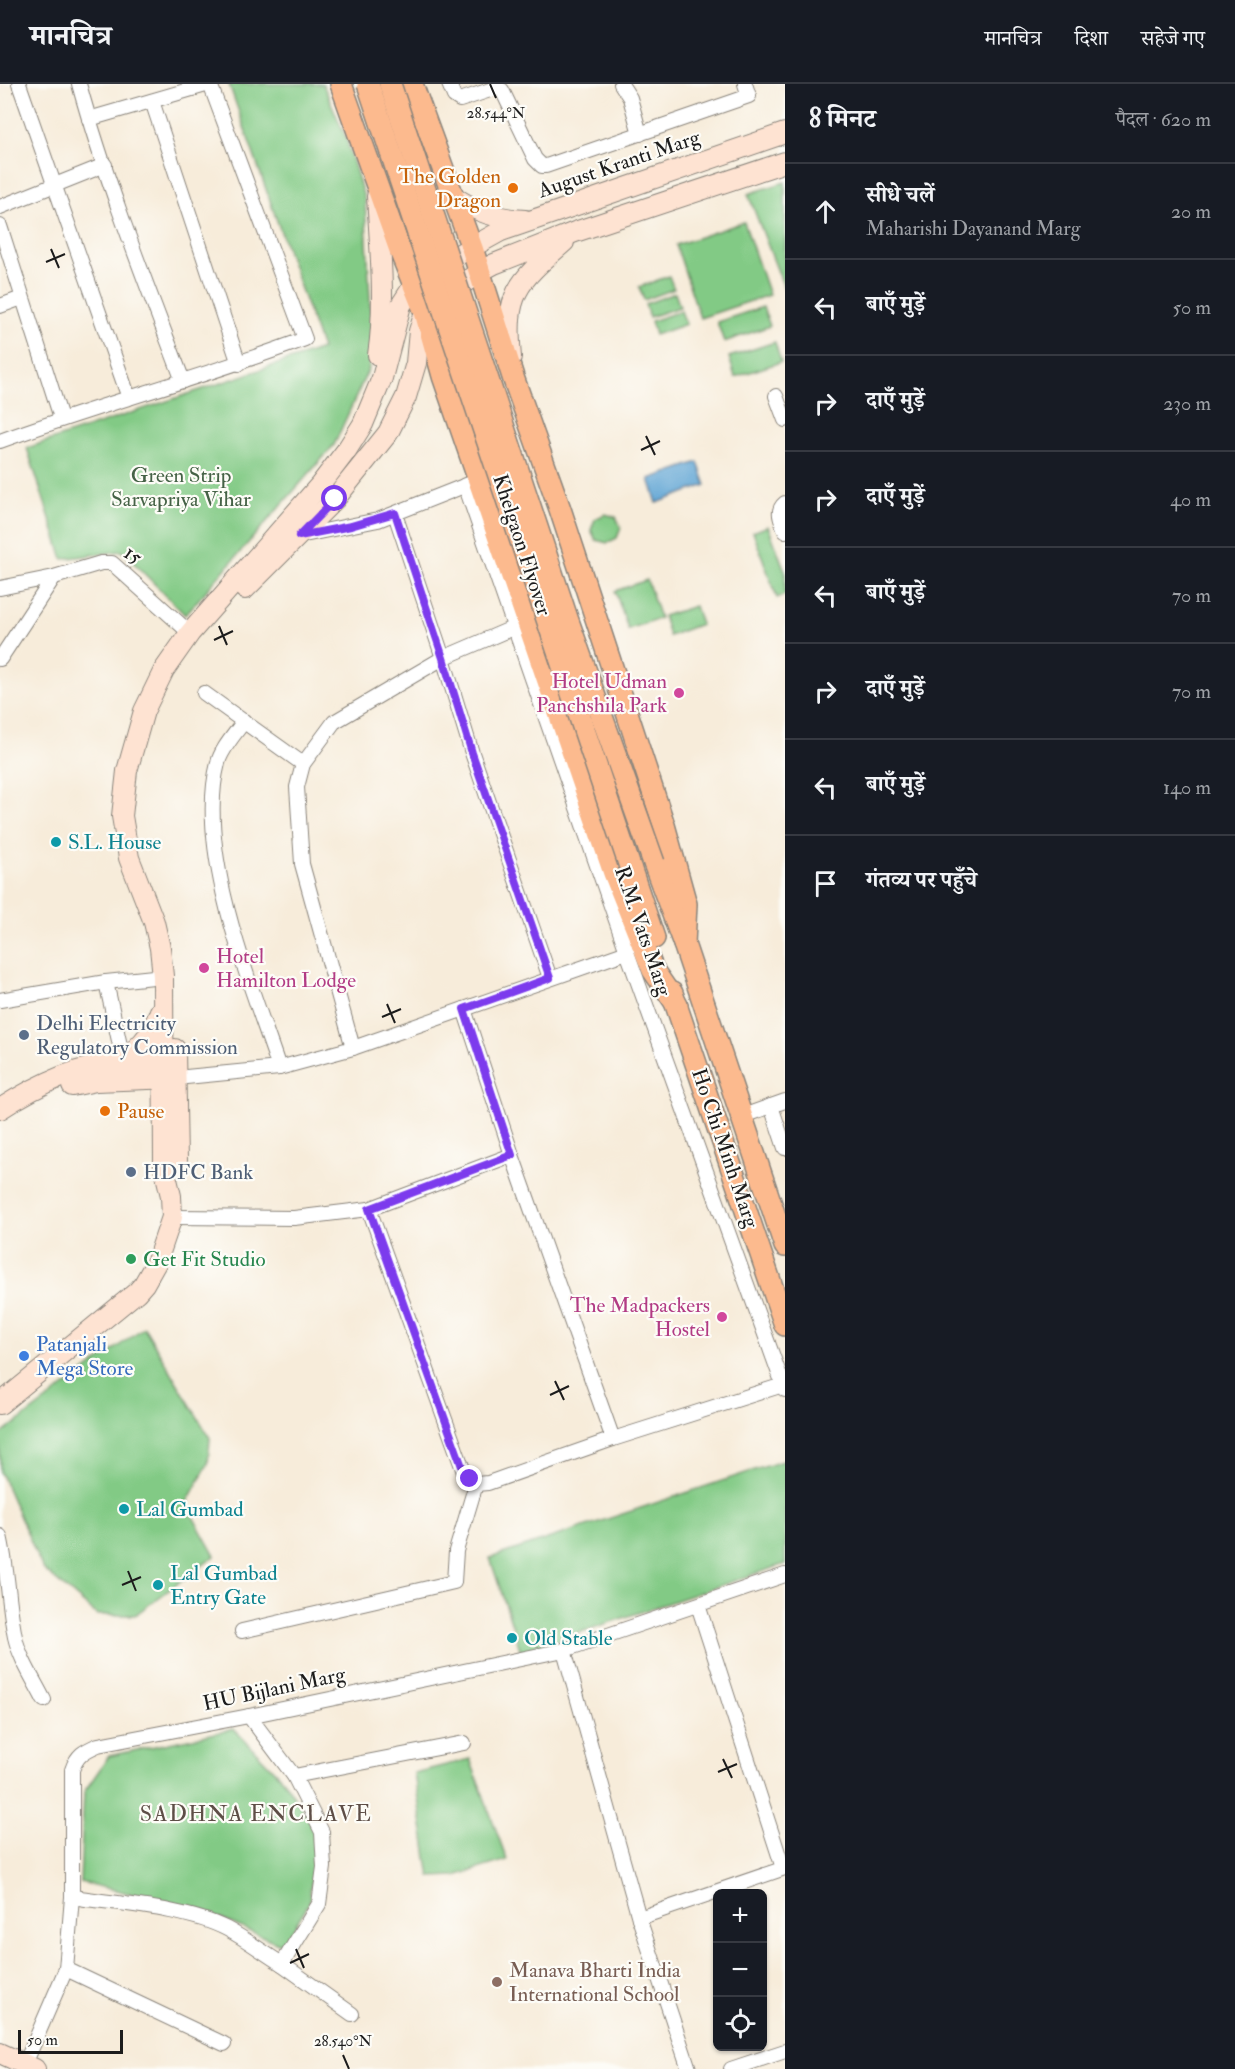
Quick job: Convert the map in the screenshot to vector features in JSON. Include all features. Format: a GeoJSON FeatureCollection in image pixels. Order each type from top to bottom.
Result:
{"type":"FeatureCollection","features":[{"type":"Feature","properties":{"kind":"main road"},"geometry":{"type":"LineString","coordinates":[[341,84],[425,312],[473,478],[614,873],[653,970],[677,1005]]}},
{"type":"Feature","properties":{"kind":"main road","name":"Khelgaon Flyover"},"geometry":{"type":"LineString","coordinates":[[368,84],[677,1005]]}},
{"type":"Feature","properties":{"kind":"main road","name":"Khelgaon Flyover"},"geometry":{"type":"LineString","coordinates":[[390,84],[567,618],[684,944]]}},
{"type":"Feature","properties":{"kind":"main road"},"geometry":{"type":"LineString","coordinates":[[356,124],[362,135],[373,143],[385,147],[398,145],[409,138],[417,128],[420,115],[415,93]]}},
{"type":"Feature","properties":{"kind":"main road"},"geometry":{"type":"LineString","coordinates":[[415,93],[472,248],[513,377],[664,825],[686,904],[684,944]]}},
{"type":"Feature","properties":{"kind":"main road","name":"August Kranti Marg"},"geometry":{"type":"LineString","coordinates":[[414,285],[436,267],[501,231],[785,133]]}},
{"type":"Feature","properties":{"kind":"main road"},"geometry":{"type":"LineString","coordinates":[[231,594],[299,536],[335,499],[388,433],[406,397],[416,363],[419,331],[425,312],[479,272],[494,264],[575,232],[785,162]]}},
{"type":"Feature","properties":{"kind":"main road"},"geometry":{"type":"LineString","coordinates":[[371,405],[381,340],[382,267],[376,181]]}},
{"type":"Feature","properties":{"kind":"main road"},"geometry":{"type":"LineString","coordinates":[[453,196],[481,213],[506,219],[529,220]]}},
{"type":"Feature","properties":{"kind":"main road"},"geometry":{"type":"LineString","coordinates":[[513,377],[509,322],[519,286],[533,268],[575,232]]}},
{"type":"Feature","properties":{"kind":"main road"},"geometry":{"type":"LineString","coordinates":[[171,1197],[177,1163],[163,1002],[163,976],[154,922],[126,845],[123,802],[131,755],[144,711],[164,670],[231,594],[320,485],[346,452],[363,424],[382,378],[401,305],[414,285]]}},
{"type":"Feature","properties":{"kind":"main road"},"geometry":{"type":"LineString","coordinates":[[473,478],[473,456],[477,443],[484,433],[496,426],[508,424],[521,428],[531,436],[538,447]]}},
{"type":"Feature","properties":{"kind":"main road"},"geometry":{"type":"LineString","coordinates":[[0,1404],[137,1292],[158,1261],[172,1217],[171,1197],[164,1167],[162,1107],[169,1071],[169,950],[158,904],[134,838],[132,807],[135,783],[154,714],[194,636]]}},
{"type":"Feature","properties":{"kind":"main road","name":"Ho Chi Minh Marg"},"geometry":{"type":"LineString","coordinates":[[684,944],[785,1246]]}},
{"type":"Feature","properties":{"kind":"main road"},"geometry":{"type":"LineString","coordinates":[[0,1120],[19,1107],[61,1090],[96,1081],[120,1067],[152,1031],[163,1002]]}},
{"type":"Feature","properties":{"kind":"main road","name":"Ho Chi Minh Marg"},"geometry":{"type":"LineString","coordinates":[[677,1005],[785,1325]]}},
{"type":"Feature","properties":{"kind":"main road"},"geometry":{"type":"LineString","coordinates":[[0,1109],[20,1096],[81,1071],[120,1067],[169,1071]]}},
{"type":"Feature","properties":{"kind":"main road"},"geometry":{"type":"LineString","coordinates":[[120,1067],[162,1107]]}},
{"type":"Feature","properties":{"kind":"main road"},"geometry":{"type":"LineString","coordinates":[[0,2053],[30,2067]]}},
{"type":"Feature","properties":{"kind":"street"},"geometry":{"type":"LineString","coordinates":[[19,84],[129,398]]}},
{"type":"Feature","properties":{"kind":"street"},"geometry":{"type":"LineString","coordinates":[[79,84],[105,165],[183,381]]}},
{"type":"Feature","properties":{"kind":"street"},"geometry":{"type":"LineString","coordinates":[[0,441],[61,418],[240,364],[305,339],[209,84],[89,119]]}},
{"type":"Feature","properties":{"kind":"street"},"geometry":{"type":"LineString","coordinates":[[449,84],[454,96],[460,100],[496,88],[502,90],[535,159],[542,166],[750,96],[745,84]]}},
{"type":"Feature","properties":{"kind":"street"},"geometry":{"type":"LineString","coordinates":[[621,84],[630,98],[639,134]]}},
{"type":"Feature","properties":{"kind":"street"},"geometry":{"type":"LineString","coordinates":[[152,101],[240,364]]}},
{"type":"Feature","properties":{"kind":"street"},"geometry":{"type":"LineString","coordinates":[[0,207],[105,165]]}},
{"type":"Feature","properties":{"kind":"street"},"geometry":{"type":"LineString","coordinates":[[0,226],[2,241],[61,418]]}},
{"type":"Feature","properties":{"kind":"street"},"geometry":{"type":"LineString","coordinates":[[0,306],[22,298]]}},
{"type":"Feature","properties":{"kind":"street"},"geometry":{"type":"LineString","coordinates":[[776,396],[785,420]]}},
{"type":"Feature","properties":{"kind":"street"},"geometry":{"type":"LineString","coordinates":[[299,536],[351,526],[395,513],[473,478]]}},
{"type":"Feature","properties":{"kind":"street","name":"R.M. Vats Marg"},"geometry":{"type":"LineString","coordinates":[[473,478],[515,627],[627,952],[784,1387]]}},
{"type":"Feature","properties":{"kind":"street"},"geometry":{"type":"LineString","coordinates":[[785,504],[779,513],[785,531]]}},
{"type":"Feature","properties":{"kind":"street"},"geometry":{"type":"LineString","coordinates":[[395,513],[472,753],[550,978]]}},
{"type":"Feature","properties":{"kind":"street","name":"15"},"geometry":{"type":"LineString","coordinates":[[0,588],[54,577],[101,563],[112,563],[194,636]]}},
{"type":"Feature","properties":{"kind":"street"},"geometry":{"type":"LineString","coordinates":[[0,659],[54,577]]}},
{"type":"Feature","properties":{"kind":"street"},"geometry":{"type":"LineString","coordinates":[[353,1048],[302,864],[297,787],[303,764],[334,722],[443,658],[515,627]]}},
{"type":"Feature","properties":{"kind":"street"},"geometry":{"type":"LineString","coordinates":[[204,693],[303,764]]}},
{"type":"Feature","properties":{"kind":"street"},"geometry":{"type":"LineString","coordinates":[[244,721],[218,760],[212,806],[219,874],[238,944],[279,1068]]}},
{"type":"Feature","properties":{"kind":"street"},"geometry":{"type":"LineString","coordinates":[[169,1071],[279,1068],[353,1048],[627,952]]}},
{"type":"Feature","properties":{"kind":"street"},"geometry":{"type":"LineString","coordinates":[[0,1000],[106,982],[163,976]]}},
{"type":"Feature","properties":{"kind":"street"},"geometry":{"type":"LineString","coordinates":[[106,982],[120,1067]]}},
{"type":"Feature","properties":{"kind":"street"},"geometry":{"type":"LineString","coordinates":[[464,1009],[512,1155],[613,1439]]}},
{"type":"Feature","properties":{"kind":"street"},"geometry":{"type":"LineString","coordinates":[[740,1117],[785,1101]]}},
{"type":"Feature","properties":{"kind":"street"},"geometry":{"type":"LineString","coordinates":[[771,1106],[785,1148]]}},
{"type":"Feature","properties":{"kind":"street"},"geometry":{"type":"LineString","coordinates":[[172,1217],[294,1218],[369,1209],[512,1155]]}},
{"type":"Feature","properties":{"kind":"street"},"geometry":{"type":"LineString","coordinates":[[369,1209],[464,1472],[476,1484],[488,1483],[613,1439],[784,1387]]}},
{"type":"Feature","properties":{"kind":"street"},"geometry":{"type":"LineString","coordinates":[[242,1631],[454,1582],[456,1551],[476,1484]]}},
{"type":"Feature","properties":{"kind":"street"},"geometry":{"type":"LineString","coordinates":[[0,1536],[7,1565],[15,1637],[44,1700]]}},
{"type":"Feature","properties":{"kind":"street","name":"HU Bijlani Marg"},"geometry":{"type":"LineString","coordinates":[[30,2067],[66,1969],[72,1897],[72,1770],[76,1758],[84,1751],[98,1745],[564,1650],[785,1575]]}},
{"type":"Feature","properties":{"kind":"street"},"geometry":{"type":"LineString","coordinates":[[639,1918],[784,1868],[698,1605]]}},
{"type":"Feature","properties":{"kind":"street"},"geometry":{"type":"LineString","coordinates":[[564,1650],[639,1918],[689,2069]]}},
{"type":"Feature","properties":{"kind":"street"},"geometry":{"type":"LineString","coordinates":[[249,1716],[294,1776],[322,1832],[324,1868],[319,1904],[282,1964]]}},
{"type":"Feature","properties":{"kind":"street"},"geometry":{"type":"LineString","coordinates":[[294,1776],[464,1743]]}},
{"type":"Feature","properties":{"kind":"street"},"geometry":{"type":"LineString","coordinates":[[72,1897],[180,1913],[203,1919],[226,1929],[282,1964],[352,2014]]}},
{"type":"Feature","properties":{"kind":"street"},"geometry":{"type":"LineString","coordinates":[[66,1969],[224,2044]]}},
{"type":"Feature","properties":{"kind":"street"},"geometry":{"type":"LineString","coordinates":[[731,2069],[785,2051]]}},
{"type":"Feature","properties":{"kind":"green space","name":"Green Strip Sarvapriya Vihar"},"geometry":{"type":"Polygon","coordinates":[[[229,84],[323,84],[346,138],[365,201],[372,338],[369,368],[334,445],[185,615],[122,551],[63,559],[27,448],[322,349],[229,84]]]}},
{"type":"Feature","properties":{"kind":"green space"},"geometry":{"type":"Polygon","coordinates":[[[785,182],[785,290],[748,194],[785,182]]]}},
{"type":"Feature","properties":{"kind":"green space"},"geometry":{"type":"Polygon","coordinates":[[[744,222],[769,295],[700,318],[676,245],[744,222]]]}},
{"type":"Feature","properties":{"kind":"green space"},"geometry":{"type":"Polygon","coordinates":[[[669,276],[674,289],[644,300],[639,287],[669,276]]]}},
{"type":"Feature","properties":{"kind":"green space"},"geometry":{"type":"Polygon","coordinates":[[[675,293],[680,307],[649,317],[645,304],[675,293]]]}},
{"type":"Feature","properties":{"kind":"green space"},"geometry":{"type":"Polygon","coordinates":[[[763,307],[770,326],[724,342],[717,322],[763,307]]]}},
{"type":"Feature","properties":{"kind":"green space"},"geometry":{"type":"Polygon","coordinates":[[[681,311],[686,324],[655,335],[651,321],[681,311]]]}},
{"type":"Feature","properties":{"kind":"green space"},"geometry":{"type":"Polygon","coordinates":[[[775,342],[781,362],[735,377],[729,357],[775,342]]]}},
{"type":"Feature","properties":{"kind":"green space"},"geometry":{"type":"Polygon","coordinates":[[[605,514],[616,517],[621,528],[617,538],[607,543],[596,540],[591,530],[595,519],[605,514]]]}},
{"type":"Feature","properties":{"kind":"green space"},"geometry":{"type":"Polygon","coordinates":[[[768,526],[785,571],[785,595],[777,598],[753,532],[768,526]]]}},
{"type":"Feature","properties":{"kind":"green space"},"geometry":{"type":"Polygon","coordinates":[[[647,580],[660,618],[628,629],[615,591],[647,580]]]}},
{"type":"Feature","properties":{"kind":"green space"},"geometry":{"type":"Polygon","coordinates":[[[695,606],[701,624],[669,636],[663,616],[695,606]]]}},
{"type":"Feature","properties":{"kind":"green space"},"geometry":{"type":"Polygon","coordinates":[[[144,1327],[210,1438],[208,1464],[186,1504],[215,1556],[135,1615],[97,1615],[43,1569],[0,1472],[0,1435],[144,1327]]]}},
{"type":"Feature","properties":{"kind":"green space"},"geometry":{"type":"Polygon","coordinates":[[[785,1460],[785,1564],[521,1652],[490,1558],[785,1460]]]}},
{"type":"Feature","properties":{"kind":"green space"},"geometry":{"type":"Polygon","coordinates":[[[234,1729],[284,1781],[317,1832],[309,1903],[283,1945],[197,1909],[80,1882],[84,1792],[109,1756],[234,1729]]]}},
{"type":"Feature","properties":{"kind":"green space"},"geometry":{"type":"Polygon","coordinates":[[[470,1759],[507,1860],[455,1876],[430,1877],[414,1773],[470,1759]]]}},
{"type":"Feature","properties":{"kind":"water"},"geometry":{"type":"Polygon","coordinates":[[[698,462],[706,485],[657,503],[649,479],[698,462]]]}},
{"type":"Feature","properties":{"kind":"place","name":"The Golden Dragon"},"geometry":{"type":"Point","coordinates":[513,188]}},
{"type":"Feature","properties":{"kind":"place","name":"Hotel Udman Panchshila Park"},"geometry":{"type":"Point","coordinates":[679,693]}},
{"type":"Feature","properties":{"kind":"place","name":"S.L. House"},"geometry":{"type":"Point","coordinates":[56,842]}},
{"type":"Feature","properties":{"kind":"place","name":"Hotel Hamilton Lodge"},"geometry":{"type":"Point","coordinates":[204,968]}},
{"type":"Feature","properties":{"kind":"place","name":"Delhi Electricity Regulatory Commission"},"geometry":{"type":"Point","coordinates":[24,1035]}},
{"type":"Feature","properties":{"kind":"place","name":"Pause"},"geometry":{"type":"Point","coordinates":[105,1111]}},
{"type":"Feature","properties":{"kind":"place","name":"HDFC Bank"},"geometry":{"type":"Point","coordinates":[131,1172]}},
{"type":"Feature","properties":{"kind":"place","name":"Get Fit Studio"},"geometry":{"type":"Point","coordinates":[131,1259]}},
{"type":"Feature","properties":{"kind":"place","name":"The Madpackers Hostel"},"geometry":{"type":"Point","coordinates":[722,1317]}},
{"type":"Feature","properties":{"kind":"place","name":"Patanjali Mega Store"},"geometry":{"type":"Point","coordinates":[24,1356]}},
{"type":"Feature","properties":{"kind":"place","name":"Lal Gumbad"},"geometry":{"type":"Point","coordinates":[124,1509]}},
{"type":"Feature","properties":{"kind":"place","name":"Lal Gumbad Entry Gate"},"geometry":{"type":"Point","coordinates":[158,1585]}},
{"type":"Feature","properties":{"kind":"place","name":"Old Stable"},"geometry":{"type":"Point","coordinates":[512,1638]}},
{"type":"Feature","properties":{"kind":"place","name":"Manava Bharti India International School"},"geometry":{"type":"Point","coordinates":[497,1982]}},
{"type":"Feature","properties":{"kind":"district","name":"SADHNA ENCLAVE"},"geometry":{"type":"Point","coordinates":[256,1814]}},
{"type":"Feature","properties":{"kind":"route"},"geometry":{"type":"LineString","coordinates":[[335,499],[299,536],[378,520],[395,513],[472,753],[550,978],[464,1009],[512,1155],[369,1209],[464,1472],[470,1479]]}}]}
